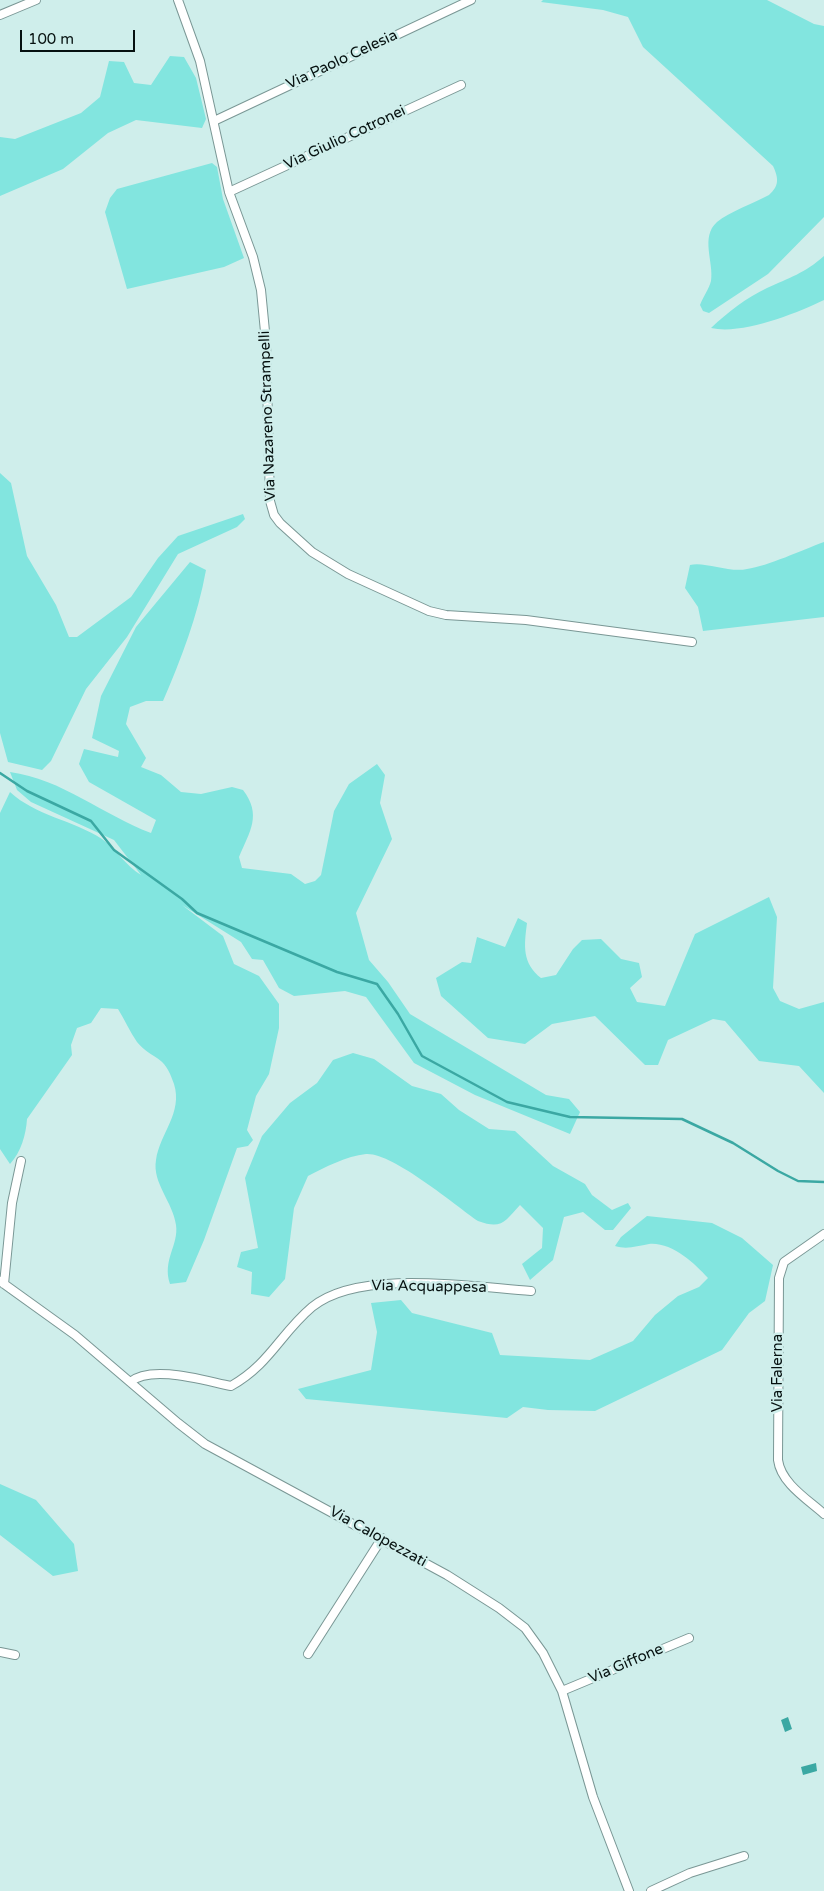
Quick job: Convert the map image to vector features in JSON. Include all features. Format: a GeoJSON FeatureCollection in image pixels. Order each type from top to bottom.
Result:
{"type":"FeatureCollection","features":[{"type":"Feature","properties":{"kind":"street"},"geometry":{"type":"LineString","coordinates":[[0,15],[36,0]]}},
{"type":"Feature","properties":{"kind":"street","name":"Via Nazareno Strampelli"},"geometry":{"type":"LineString","coordinates":[[178,0],[200,61],[229,192],[253,256],[261,290],[266,342],[270,502],[274,515],[286,530],[303,545],[334,566],[432,612],[526,620],[692,642]]}},
{"type":"Feature","properties":{"kind":"street","name":"Via Paolo Celesia"},"geometry":{"type":"LineString","coordinates":[[214,121],[471,0]]}},
{"type":"Feature","properties":{"kind":"street","name":"Via Giulio Cotronei"},"geometry":{"type":"LineString","coordinates":[[229,192],[461,85]]}},
{"type":"Feature","properties":{"kind":"street"},"geometry":{"type":"LineString","coordinates":[[2,1283],[12,1203],[21,1161]]}},
{"type":"Feature","properties":{"kind":"street","name":"Via Falerna"},"geometry":{"type":"LineString","coordinates":[[824,1234],[790,1256],[782,1268],[778,1288],[777,1389],[778,1460],[780,1470],[787,1480],[824,1514]]}},
{"type":"Feature","properties":{"kind":"street","name":"Via Calopezzati"},"geometry":{"type":"LineString","coordinates":[[2,1283],[75,1335],[178,1423],[213,1448],[382,1538],[483,1597],[513,1618],[529,1633],[540,1648],[562,1691],[593,1797],[629,1891]]}},
{"type":"Feature","properties":{"kind":"street","name":"Via Acquappesa"},"geometry":{"type":"LineString","coordinates":[[130,1382],[141,1375],[155,1374],[231,1386],[258,1369],[313,1306],[332,1295],[349,1289],[401,1284],[531,1291]]}},
{"type":"Feature","properties":{"kind":"street"},"geometry":{"type":"LineString","coordinates":[[308,1654],[382,1538]]}},
{"type":"Feature","properties":{"kind":"street","name":"Via Giffone"},"geometry":{"type":"LineString","coordinates":[[562,1691],[689,1638]]}},
{"type":"Feature","properties":{"kind":"street"},"geometry":{"type":"LineString","coordinates":[[0,1652],[15,1655]]}},
{"type":"Feature","properties":{"kind":"street"},"geometry":{"type":"LineString","coordinates":[[651,1891],[690,1873],[744,1856]]}},
{"type":"Feature","properties":{"kind":"shaded area"},"geometry":{"type":"Polygon","coordinates":[[[543,0],[767,0],[814,24],[824,26],[824,217],[768,274],[709,313],[703,311],[700,305],[711,281],[708,242],[712,228],[722,218],[772,192],[777,182],[773,166],[643,47],[628,17],[603,10],[541,2],[543,0]]]}},
{"type":"Feature","properties":{"kind":"shaded area"},"geometry":{"type":"Polygon","coordinates":[[[170,56],[184,57],[196,78],[206,119],[202,128],[136,120],[108,133],[63,169],[0,196],[0,137],[15,139],[81,113],[100,97],[109,61],[124,62],[134,83],[151,85],[170,56]]]}},
{"type":"Feature","properties":{"kind":"shaded area"},"geometry":{"type":"Polygon","coordinates":[[[212,163],[217,167],[223,199],[244,258],[224,267],[127,289],[105,212],[110,198],[117,189],[212,163]]]}},
{"type":"Feature","properties":{"kind":"shaded area"},"geometry":{"type":"Polygon","coordinates":[[[824,256],[824,300],[784,317],[753,326],[738,329],[711,328],[731,311],[759,292],[803,271],[824,256]]]}},
{"type":"Feature","properties":{"kind":"shaded area"},"geometry":{"type":"Polygon","coordinates":[[[0,473],[11,483],[27,556],[56,605],[69,637],[77,637],[131,597],[158,558],[178,536],[243,514],[245,519],[237,527],[178,554],[127,637],[86,689],[51,761],[42,770],[8,762],[0,733],[0,473]]]}},
{"type":"Feature","properties":{"kind":"shaded area"},"geometry":{"type":"Polygon","coordinates":[[[824,542],[824,617],[703,631],[698,607],[685,588],[690,565],[702,564],[732,570],[747,569],[775,561],[824,542]]]}},
{"type":"Feature","properties":{"kind":"shaded area"},"geometry":{"type":"Polygon","coordinates":[[[190,562],[206,570],[194,620],[170,685],[163,701],[146,701],[130,707],[126,724],[146,758],[141,767],[161,775],[181,792],[201,794],[232,787],[243,790],[249,799],[253,815],[250,831],[239,857],[242,868],[291,874],[305,884],[315,881],[321,875],[334,811],[349,784],[377,764],[385,775],[380,803],[392,839],[356,913],[369,960],[388,982],[410,1014],[546,1095],[569,1099],[580,1112],[570,1134],[475,1095],[414,1063],[366,997],[345,991],[294,996],[279,988],[263,960],[252,959],[241,942],[182,905],[223,936],[234,964],[259,976],[279,1004],[279,1028],[269,1074],[256,1096],[247,1130],[253,1140],[248,1146],[237,1148],[204,1240],[186,1282],[170,1284],[168,1267],[175,1239],[176,1225],[171,1208],[157,1177],[156,1160],[158,1150],[173,1114],[176,1094],[174,1084],[166,1067],[137,1042],[118,1009],[101,1008],[91,1023],[77,1028],[71,1045],[72,1055],[27,1119],[22,1143],[10,1164],[0,1149],[0,813],[10,792],[31,807],[102,839],[141,875],[114,840],[31,802],[17,790],[10,772],[47,782],[151,833],[156,820],[89,782],[79,764],[84,749],[118,757],[119,751],[92,738],[101,696],[136,627],[190,562]]]}},
{"type":"Feature","properties":{"kind":"shaded area"},"geometry":{"type":"Polygon","coordinates":[[[769,897],[777,917],[773,988],[780,1001],[799,1009],[824,1002],[824,1093],[799,1066],[759,1061],[725,1021],[713,1019],[668,1040],[658,1065],[645,1065],[595,1016],[552,1024],[525,1044],[488,1038],[441,996],[436,978],[462,962],[471,963],[477,937],[505,947],[518,918],[527,923],[525,947],[527,960],[541,978],[556,975],[573,949],[582,940],[601,939],[621,959],[639,963],[642,977],[630,988],[637,1002],[665,1006],[695,934],[769,897]]]}},
{"type":"Feature","properties":{"kind":"shaded area"},"geometry":{"type":"Polygon","coordinates":[[[353,1053],[374,1059],[412,1086],[441,1094],[459,1110],[489,1129],[515,1131],[553,1166],[585,1184],[592,1195],[612,1210],[628,1203],[631,1208],[613,1230],[605,1230],[583,1212],[564,1217],[553,1260],[530,1280],[522,1264],[542,1248],[543,1228],[520,1205],[502,1222],[493,1225],[486,1224],[478,1221],[423,1181],[391,1161],[377,1156],[359,1155],[336,1162],[308,1176],[294,1208],[285,1279],[269,1297],[251,1294],[252,1272],[237,1267],[241,1252],[258,1248],[245,1178],[262,1136],[290,1103],[317,1083],[333,1060],[353,1053]]]}},
{"type":"Feature","properties":{"kind":"shaded area"},"geometry":{"type":"Polygon","coordinates":[[[647,1216],[712,1223],[742,1238],[773,1265],[765,1301],[749,1313],[722,1350],[595,1411],[548,1410],[523,1407],[507,1418],[306,1399],[298,1389],[371,1370],[377,1332],[371,1303],[401,1300],[412,1313],[492,1333],[500,1355],[590,1360],[633,1341],[655,1315],[678,1296],[699,1287],[708,1278],[689,1260],[666,1246],[649,1244],[628,1248],[615,1246],[621,1237],[647,1216]]]}},
{"type":"Feature","properties":{"kind":"shaded area"},"geometry":{"type":"Polygon","coordinates":[[[0,1484],[36,1500],[74,1544],[78,1571],[53,1576],[0,1535],[0,1484]]]}},
{"type":"Feature","properties":{"kind":"shaded area"},"geometry":{"type":"Polygon","coordinates":[[[788,1717],[792,1729],[785,1732],[781,1720],[788,1717]]]}},
{"type":"Feature","properties":{"kind":"shaded area"},"geometry":{"type":"Polygon","coordinates":[[[816,1763],[817,1771],[803,1775],[801,1767],[816,1763]]]}},
{"type":"Feature","properties":{"kind":"waterway"},"geometry":{"type":"LineString","coordinates":[[0,773],[27,791],[91,821],[114,850],[182,899],[197,913],[337,972],[377,984],[398,1014],[422,1056],[507,1102],[570,1117],[682,1119],[733,1143],[798,1181],[824,1182]]}}]}
